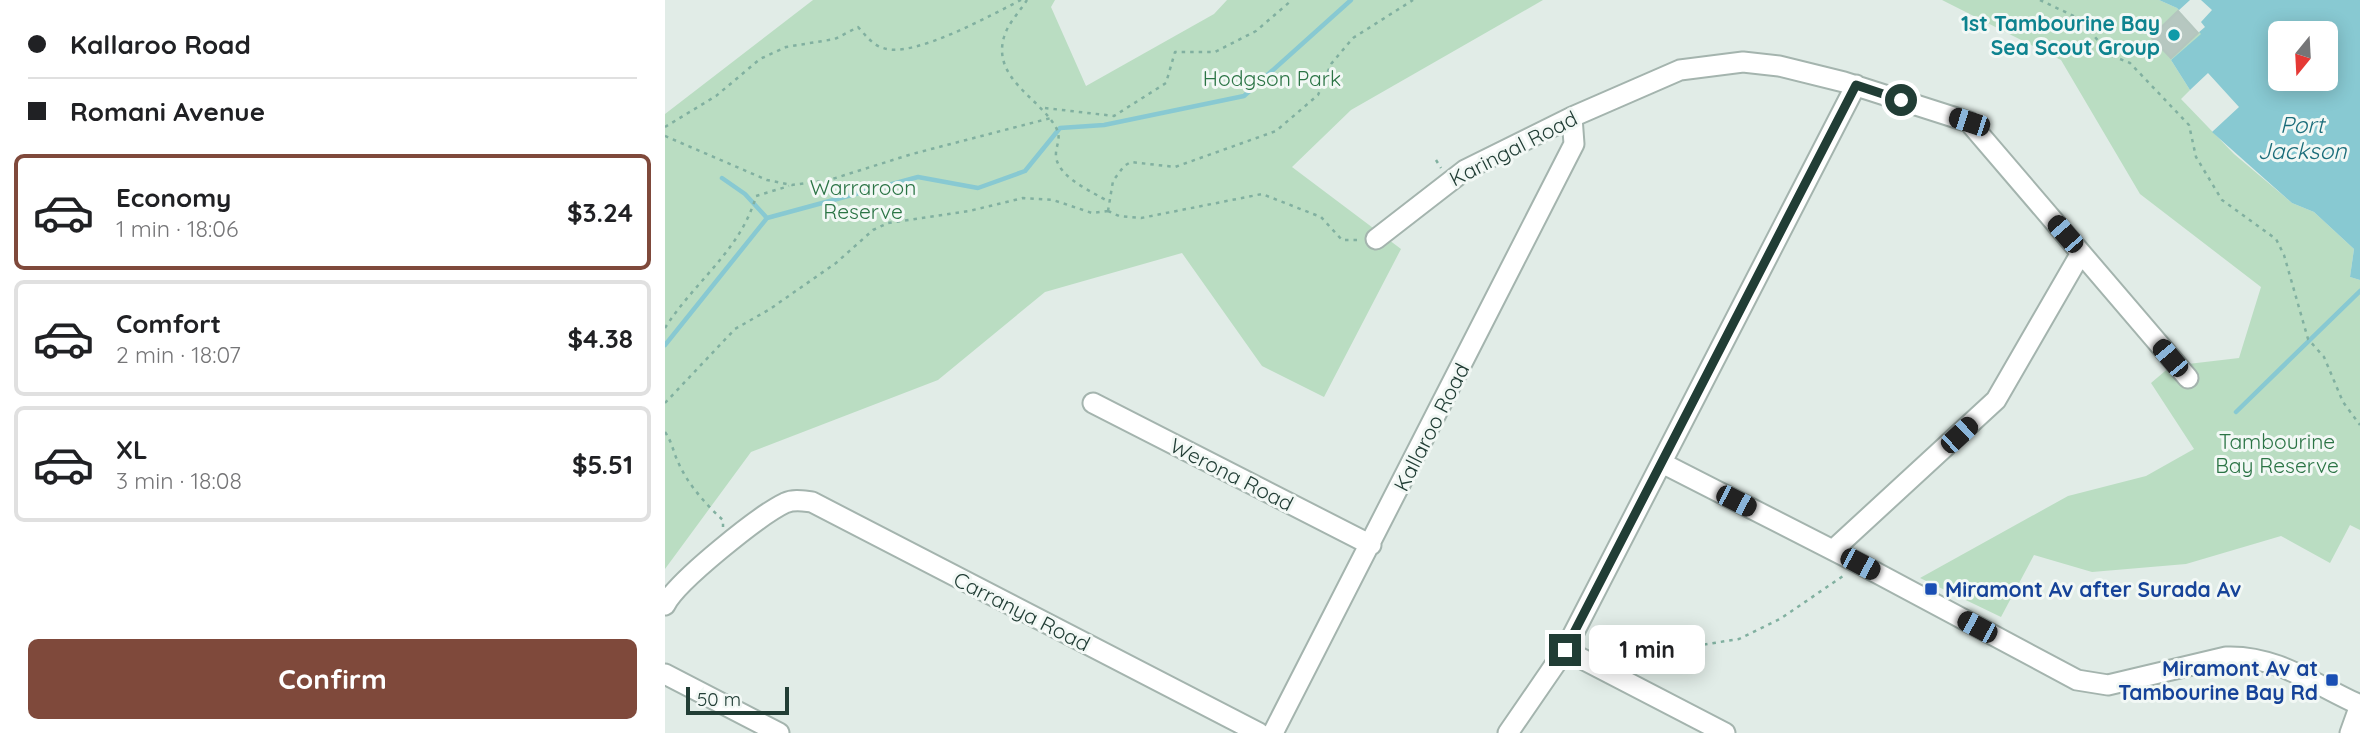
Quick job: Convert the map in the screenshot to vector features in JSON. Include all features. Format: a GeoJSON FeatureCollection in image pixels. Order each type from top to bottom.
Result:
{"type":"FeatureCollection","features":[{"type":"Feature","properties":{"kind":"street"},"geometry":{"type":"LineString","coordinates":[[1579,114],[1680,69],[1702,65],[1764,63],[1856,85],[1969,122],[2188,379]]}},
{"type":"Feature","properties":{"kind":"street"},"geometry":{"type":"LineString","coordinates":[[1508,733],[1565,650],[1856,85]]}},
{"type":"Feature","properties":{"kind":"street","name":"Karingal Road"},"geometry":{"type":"LineString","coordinates":[[1376,239],[1449,179],[1579,114]]}},
{"type":"Feature","properties":{"kind":"street","name":"Kallaroo Road"},"geometry":{"type":"LineString","coordinates":[[1273,733],[1574,144],[1579,114]]}},
{"type":"Feature","properties":{"kind":"street"},"geometry":{"type":"LineString","coordinates":[[1833,550],[1996,400],[2081,253]]}},
{"type":"Feature","properties":{"kind":"street","name":"Werona Road"},"geometry":{"type":"LineString","coordinates":[[1093,403],[1371,545]]}},
{"type":"Feature","properties":{"kind":"street"},"geometry":{"type":"LineString","coordinates":[[1663,463],[2077,680],[2108,685],[2226,657],[2243,656],[2289,669],[2360,705],[2350,733]]}},
{"type":"Feature","properties":{"kind":"street","name":"Carranya Road"},"geometry":{"type":"LineString","coordinates":[[722,548],[783,504],[800,500],[812,502],[1259,733]]}},
{"type":"Feature","properties":{"kind":"street"},"geometry":{"type":"LineString","coordinates":[[665,605],[722,548]]}},
{"type":"Feature","properties":{"kind":"street"},"geometry":{"type":"LineString","coordinates":[[1565,650],[1725,733]]}},
{"type":"Feature","properties":{"kind":"street"},"geometry":{"type":"LineString","coordinates":[[665,674],[779,733]]}},
{"type":"Feature","properties":{"kind":"path"},"geometry":{"type":"LineString","coordinates":[[665,127],[716,96],[760,59],[786,47],[835,39],[858,27],[871,41],[885,49],[903,49],[927,44],[1021,0]]}},
{"type":"Feature","properties":{"kind":"path"},"geometry":{"type":"LineString","coordinates":[[1027,0],[1004,37],[1004,62],[1015,85],[1045,108],[1059,132],[1056,157],[1066,173],[1109,202]]}},
{"type":"Feature","properties":{"kind":"path"},"geometry":{"type":"LineString","coordinates":[[1045,108],[1114,116],[1166,83],[1175,52],[1215,52],[1256,31],[1292,0]]}},
{"type":"Feature","properties":{"kind":"path"},"geometry":{"type":"LineString","coordinates":[[1108,211],[1113,181],[1124,166],[1131,162],[1175,167],[1202,159],[1243,140],[1276,131],[1318,95],[1331,65],[1353,38],[1413,0]]}},
{"type":"Feature","properties":{"kind":"path"},"geometry":{"type":"LineString","coordinates":[[2040,0],[2080,19],[2110,55],[2130,63],[2189,125],[2196,157],[2210,185],[2222,200],[2268,232],[2280,246],[2308,339],[2324,357],[2343,402],[2360,425]]}},
{"type":"Feature","properties":{"kind":"path"},"geometry":{"type":"LineString","coordinates":[[665,328],[735,243],[756,196],[792,185],[829,180],[912,154],[1051,119]]}},
{"type":"Feature","properties":{"kind":"path"},"geometry":{"type":"LineString","coordinates":[[665,136],[767,180],[792,185]]}},
{"type":"Feature","properties":{"kind":"path"},"geometry":{"type":"LineString","coordinates":[[665,403],[736,329],[836,263],[873,230],[888,222],[969,211],[1023,198],[1053,200],[1092,213],[1108,211],[1119,216],[1141,218],[1262,194],[1321,217],[1342,240],[1376,239]]}},
{"type":"Feature","properties":{"kind":"path"},"geometry":{"type":"LineString","coordinates":[[665,432],[676,449],[678,461],[709,508],[723,520],[722,548]]}},
{"type":"Feature","properties":{"kind":"path"},"geometry":{"type":"LineString","coordinates":[[1610,673],[1625,657],[1739,639],[1780,619],[1860,564]]}},
{"type":"Feature","properties":{"kind":"green space","name":"Warraroon Reserve"},"geometry":{"type":"Polygon","coordinates":[[[813,0],[1055,0],[1051,7],[1086,86],[1214,14],[1227,0],[1543,0],[1351,110],[1292,167],[1401,249],[1324,397],[1262,366],[1182,253],[1045,292],[938,380],[751,452],[665,569],[665,114],[813,0]]]}},
{"type":"Feature","properties":{"kind":"green space","name":"Tambourine Bay Reserve"},"geometry":{"type":"Polygon","coordinates":[[[1942,0],[2159,0],[2177,8],[2202,34],[2171,60],[2190,90],[2181,99],[2234,154],[2292,203],[2314,212],[2354,249],[2350,277],[2360,280],[2360,530],[2350,525],[2330,563],[2281,536],[2186,564],[2092,572],[2034,555],[2001,617],[1920,578],[2068,496],[2146,476],[2194,449],[2151,383],[2171,366],[2239,358],[2261,287],[2140,194],[2061,60],[1942,0]]]}},
{"type":"Feature","properties":{"kind":"water","name":"Port Jackson"},"geometry":{"type":"Polygon","coordinates":[[[2159,0],[2360,0],[2360,280],[2350,277],[2354,249],[2314,212],[2292,203],[2212,132],[2239,107],[2208,73],[2190,90],[2171,60],[2201,34],[2177,8],[2159,0]]]}},
{"type":"Feature","properties":{"kind":"pier"},"geometry":{"type":"Polygon","coordinates":[[[2190,0],[2201,0],[2212,10],[2201,22],[2205,27],[2198,33],[2178,11],[2190,0]]]}},
{"type":"Feature","properties":{"kind":"building","name":"1st Tambourine Bay Sea Scout Group"},"geometry":{"type":"Polygon","coordinates":[[[2178,11],[2198,33],[2171,58],[2151,37],[2178,11]]]}},
{"type":"Feature","properties":{"kind":"waterway"},"geometry":{"type":"LineString","coordinates":[[665,345],[767,218],[918,177],[978,188],[1025,171],[1060,128],[1104,125],[1244,96],[1351,0]]}},
{"type":"Feature","properties":{"kind":"waterway"},"geometry":{"type":"LineString","coordinates":[[722,178],[745,194],[767,218]]}},
{"type":"Feature","properties":{"kind":"waterway"},"geometry":{"type":"LineString","coordinates":[[2236,412],[2360,291]]}},
{"type":"Feature","properties":{"kind":"place","name":"1st Tambourine Bay Sea Scout Group"},"geometry":{"type":"Point","coordinates":[2174,35]}},
{"type":"Feature","properties":{"kind":"place","name":"Miramont Av after Surada Av"},"geometry":{"type":"Point","coordinates":[1931,589]}},
{"type":"Feature","properties":{"kind":"place","name":"Miramont Av at Tambourine Bay Rd"},"geometry":{"type":"Point","coordinates":[2332,680]}},
{"type":"Feature","properties":{"kind":"route"},"geometry":{"type":"LineString","coordinates":[[1565,650],[1856,85],[1901,100]]}},
{"type":"Feature","properties":{"kind":"park label","name":"Hodgson Park"},"geometry":{"type":"Point","coordinates":[1272,78]}}]}
